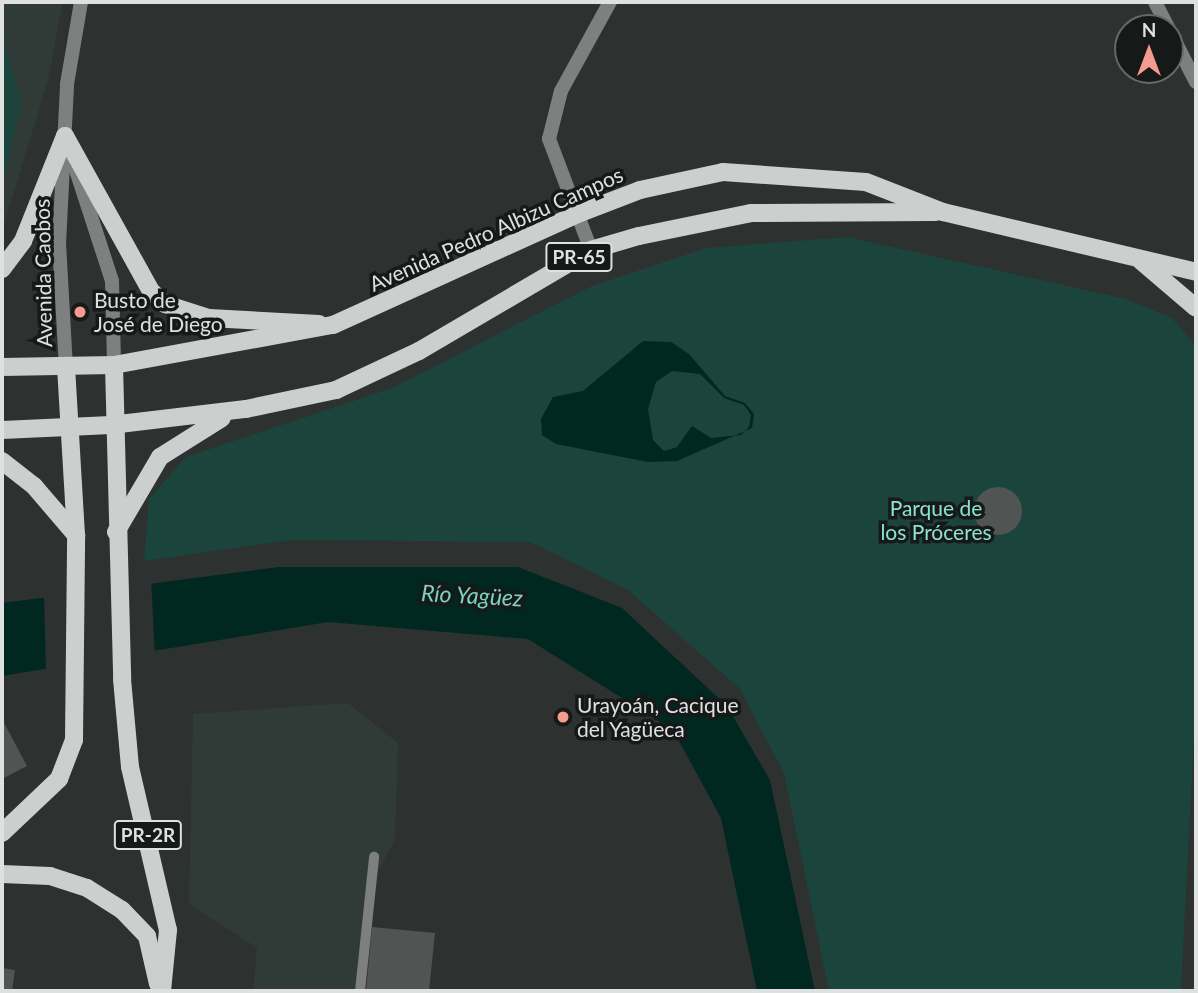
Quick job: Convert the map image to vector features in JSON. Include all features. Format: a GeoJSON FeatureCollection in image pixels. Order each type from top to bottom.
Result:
{"type":"FeatureCollection","features":[{"type":"Feature","properties":{"kind":"main road"},"geometry":{"type":"LineString","coordinates":[[2,269],[23,241],[65,136]]}},
{"type":"Feature","properties":{"kind":"main road"},"geometry":{"type":"LineString","coordinates":[[65,136],[151,291],[165,304],[209,318],[333,325]]}},
{"type":"Feature","properties":{"kind":"main road","name":"Avenida Pedro Albizu Campos"},"geometry":{"type":"LineString","coordinates":[[2,367],[66,368],[114,365],[333,325],[580,213],[640,190],[723,172],[866,182],[943,212],[1196,272]]}},
{"type":"Feature","properties":{"kind":"main road","name":"Avenida Pedro Albizu Campos"},"geometry":{"type":"LineString","coordinates":[[2,430],[69,429],[246,409],[348,384],[419,351],[591,250],[751,213],[943,212]]}},
{"type":"Feature","properties":{"kind":"main road"},"geometry":{"type":"LineString","coordinates":[[1139,258],[1196,308]]}},
{"type":"Feature","properties":{"kind":"main road","name":"PR-2R"},"geometry":{"type":"LineString","coordinates":[[114,365],[111,425],[122,679],[130,767],[167,930],[161,991]]}},
{"type":"Feature","properties":{"kind":"main road"},"geometry":{"type":"LineString","coordinates":[[2,833],[59,779],[74,740],[78,687],[76,535],[66,368]]}},
{"type":"Feature","properties":{"kind":"main road"},"geometry":{"type":"LineString","coordinates":[[114,535],[160,457],[201,427],[246,409]]}},
{"type":"Feature","properties":{"kind":"main road"},"geometry":{"type":"LineString","coordinates":[[2,461],[34,486],[76,535]]}},
{"type":"Feature","properties":{"kind":"main road"},"geometry":{"type":"LineString","coordinates":[[2,874],[50,876],[87,888],[122,910],[147,936],[161,991]]}},
{"type":"Feature","properties":{"kind":"street","name":"Avenida Caobos"},"geometry":{"type":"LineString","coordinates":[[66,368],[59,244],[65,136],[81,2]]}},
{"type":"Feature","properties":{"kind":"street"},"geometry":{"type":"LineString","coordinates":[[591,250],[580,213],[549,139],[561,91],[610,2]]}},
{"type":"Feature","properties":{"kind":"street"},"geometry":{"type":"LineString","coordinates":[[1156,2],[1196,82]]}},
{"type":"Feature","properties":{"kind":"street","name":"Avenida Caobos"},"geometry":{"type":"LineString","coordinates":[[65,136],[112,281],[114,365]]}},
{"type":"Feature","properties":{"kind":"lane"},"geometry":{"type":"LineString","coordinates":[[360,991],[374,857]]}},
{"type":"Feature","properties":{"kind":"shaded area"},"geometry":{"type":"Polygon","coordinates":[[[2,2],[63,2],[48,80],[2,231],[2,2]]]}},
{"type":"Feature","properties":{"kind":"shaded area"},"geometry":{"type":"Polygon","coordinates":[[[348,703],[398,743],[395,839],[375,878],[363,991],[253,991],[257,948],[189,904],[193,714],[348,703]]]}},
{"type":"Feature","properties":{"kind":"green space"},"geometry":{"type":"Polygon","coordinates":[[[2,30],[21,104],[2,189],[2,30]]]}},
{"type":"Feature","properties":{"kind":"green space","name":"Parque de los Próceres"},"geometry":{"type":"Polygon","coordinates":[[[848,237],[1126,299],[1172,318],[1196,346],[1196,697],[1181,991],[829,991],[784,773],[739,688],[628,590],[530,542],[290,540],[144,561],[149,499],[186,457],[392,388],[592,286],[706,248],[848,237]]]}},
{"type":"Feature","properties":{"kind":"water"},"geometry":{"type":"Polygon","coordinates":[[[643,341],[671,342],[689,354],[725,396],[745,403],[754,414],[752,428],[745,431],[749,427],[751,415],[744,405],[724,398],[700,374],[672,371],[656,382],[648,409],[653,440],[664,451],[677,447],[692,426],[711,438],[735,436],[677,461],[648,462],[556,444],[542,435],[541,419],[553,397],[583,391],[643,341]]]}},
{"type":"Feature","properties":{"kind":"water","name":"Río Yagüez"},"geometry":{"type":"Polygon","coordinates":[[[279,567],[518,567],[622,608],[727,706],[770,780],[815,991],[757,991],[721,818],[673,730],[528,639],[328,622],[2,676],[2,603],[279,567]]]}},
{"type":"Feature","properties":{"kind":"pier"},"geometry":{"type":"Polygon","coordinates":[[[151,578],[155,656],[46,673],[44,593],[151,578]]]}},
{"type":"Feature","properties":{"kind":"building"},"geometry":{"type":"Polygon","coordinates":[[[998,487],[1015,494],[1022,511],[1015,528],[998,535],[981,528],[974,511],[981,494],[998,487]]]}},
{"type":"Feature","properties":{"kind":"building"},"geometry":{"type":"Polygon","coordinates":[[[2,719],[27,766],[2,779],[2,719]]]}},
{"type":"Feature","properties":{"kind":"building"},"geometry":{"type":"Polygon","coordinates":[[[372,927],[435,933],[429,991],[366,991],[372,927]]]}},
{"type":"Feature","properties":{"kind":"building"},"geometry":{"type":"Polygon","coordinates":[[[2,968],[15,970],[12,991],[2,991],[2,968]]]}},
{"type":"Feature","properties":{"kind":"place","name":"Busto de José de Diego"},"geometry":{"type":"Point","coordinates":[80,312]}},
{"type":"Feature","properties":{"kind":"place","name":"Urayoán, Cacique del Yagüeca"},"geometry":{"type":"Point","coordinates":[563,717]}}]}
